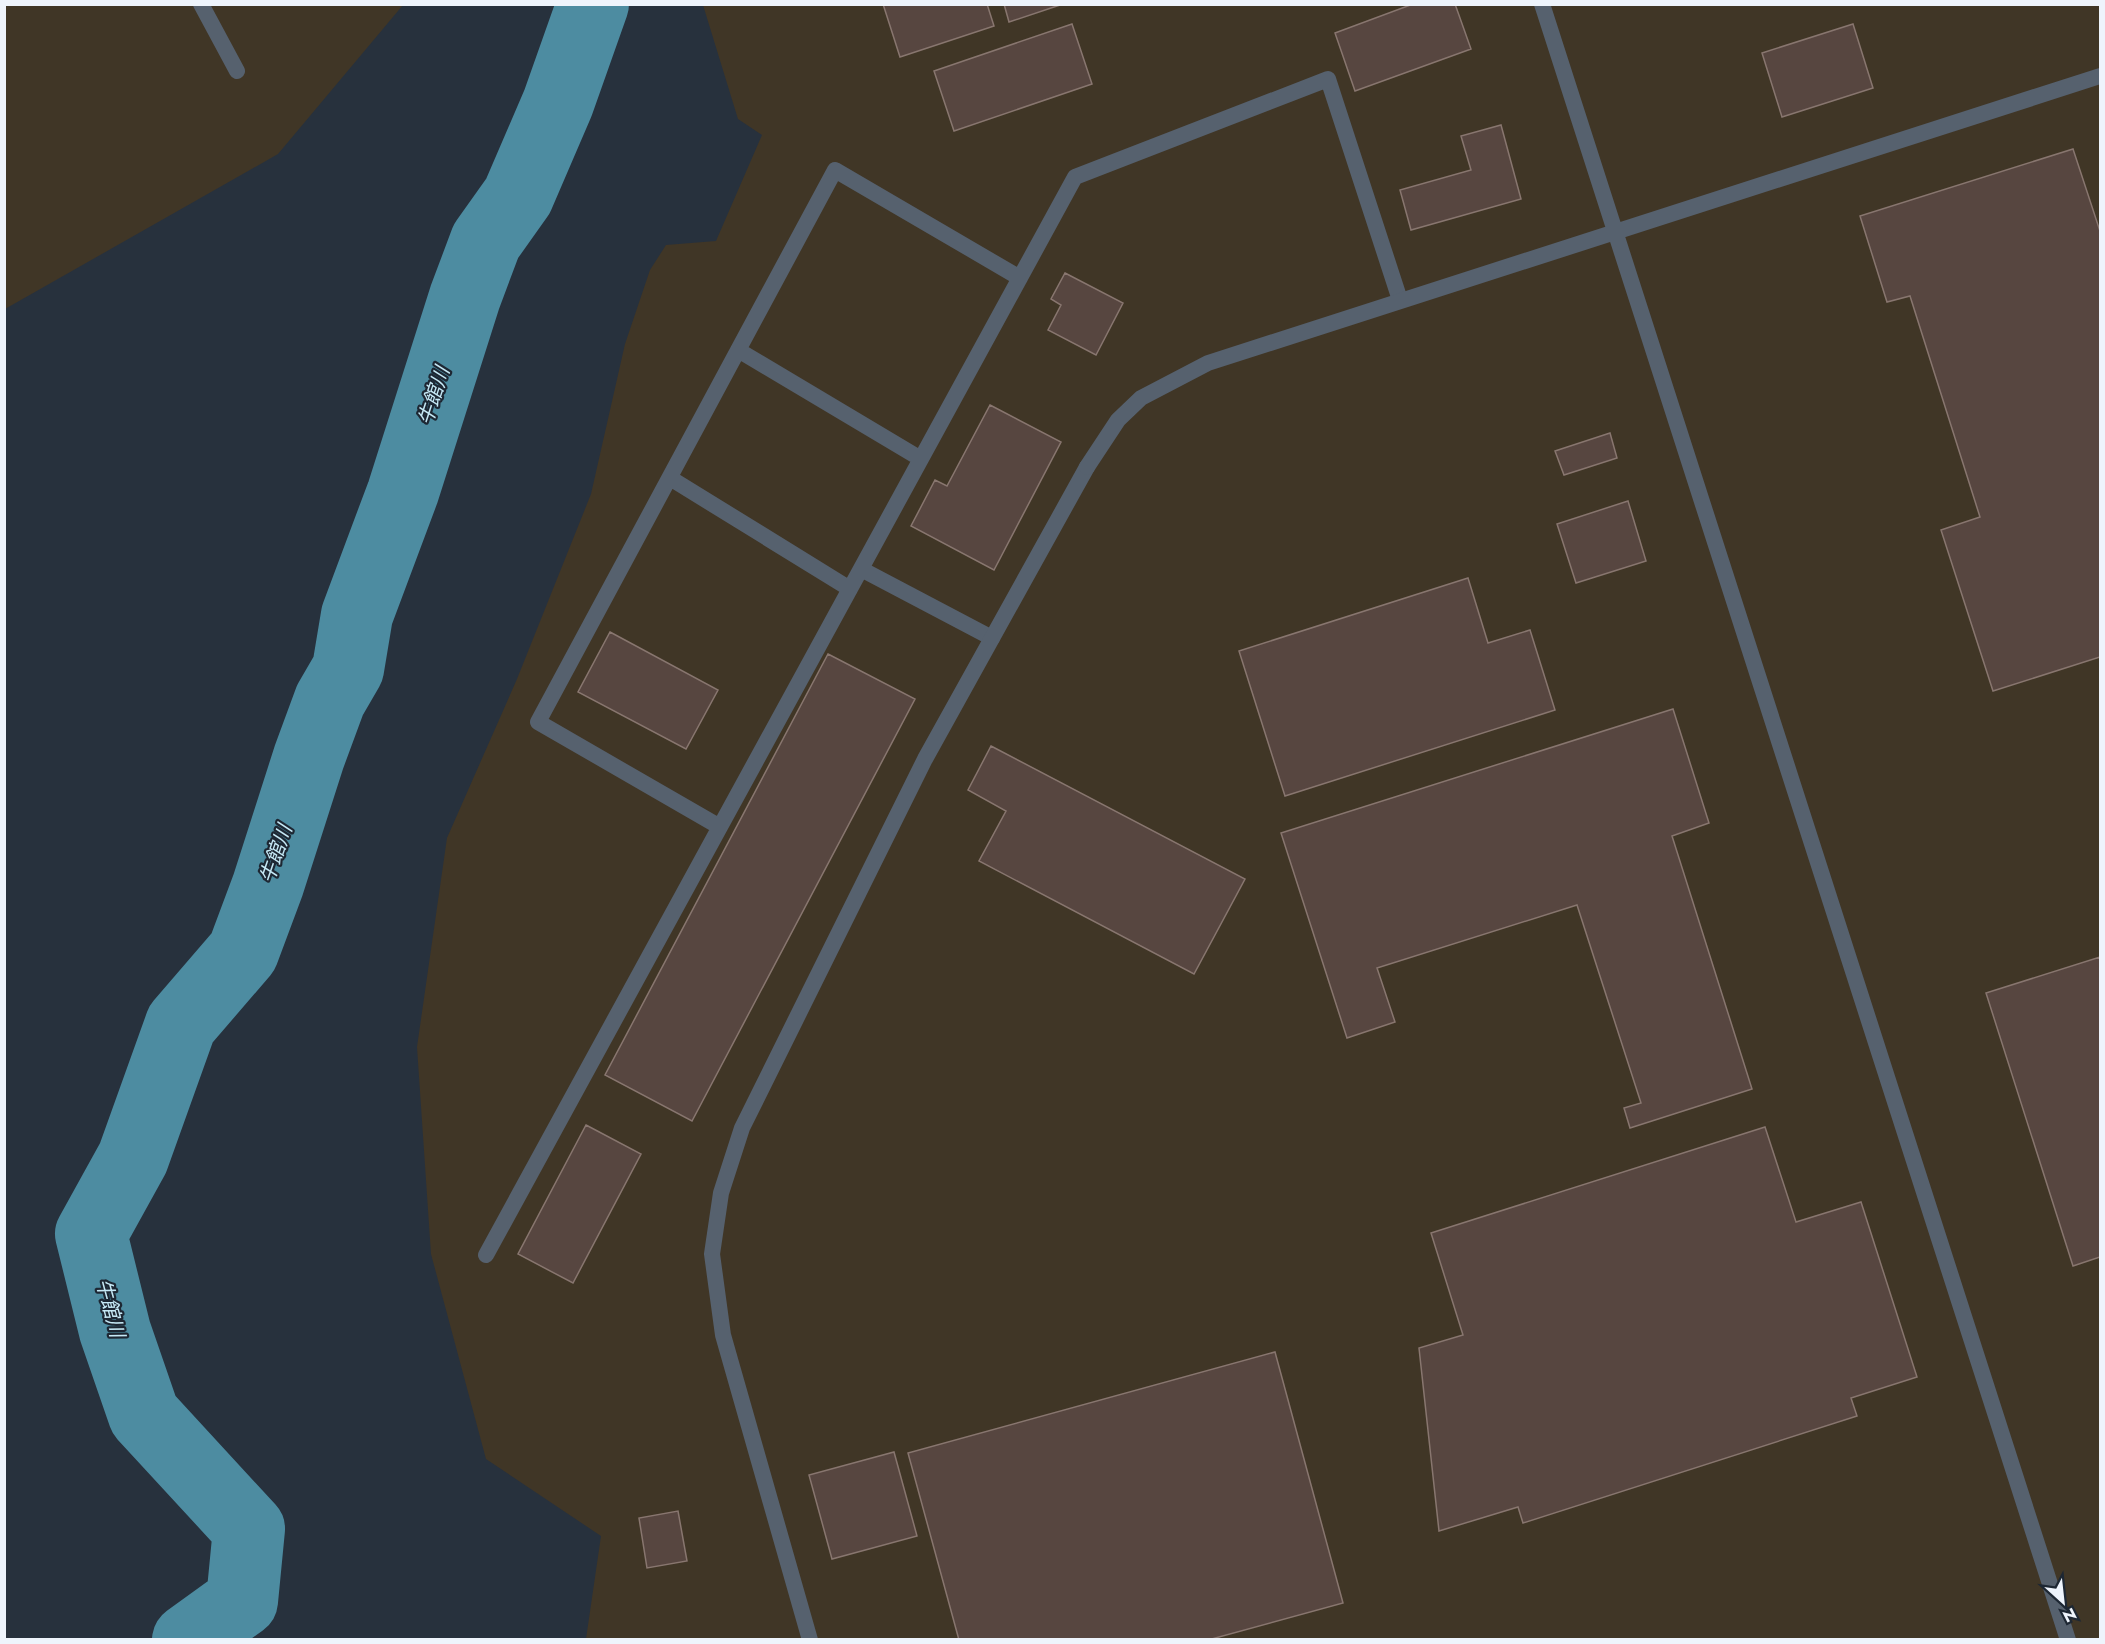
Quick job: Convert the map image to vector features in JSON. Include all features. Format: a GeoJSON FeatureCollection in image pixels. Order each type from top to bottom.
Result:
{"type":"FeatureCollection","features":[{"type":"Feature","properties":{"kind":"street"},"geometry":{"type":"LineString","coordinates":[[201,4],[237,71]]}},
{"type":"Feature","properties":{"kind":"street"},"geometry":{"type":"LineString","coordinates":[[1542,4],[1613,232],[2068,1640]]}},
{"type":"Feature","properties":{"kind":"street"},"geometry":{"type":"LineString","coordinates":[[810,1640],[723,1335],[712,1254],[721,1193],[742,1128],[925,759],[1087,467],[1118,420],[1141,398],[1177,377],[1227,356],[2100,76]]}},
{"type":"Feature","properties":{"kind":"street"},"geometry":{"type":"LineString","coordinates":[[486,1255],[1075,177],[1328,79],[1400,300]]}},
{"type":"Feature","properties":{"kind":"street"},"geometry":{"type":"LineString","coordinates":[[720,827],[538,722],[835,170],[1020,278]]}},
{"type":"Feature","properties":{"kind":"street"},"geometry":{"type":"LineString","coordinates":[[738,350],[921,459]]}},
{"type":"Feature","properties":{"kind":"street"},"geometry":{"type":"LineString","coordinates":[[670,478],[850,589]]}},
{"type":"Feature","properties":{"kind":"street"},"geometry":{"type":"LineString","coordinates":[[861,569],[992,638]]}},
{"type":"Feature","properties":{"kind":"shaded area"},"geometry":{"type":"Polygon","coordinates":[[[5,5],[403,5],[278,154],[5,309],[5,5]]]}},
{"type":"Feature","properties":{"kind":"shaded area"},"geometry":{"type":"Polygon","coordinates":[[[703,5],[2100,5],[2100,1639],[586,1639],[601,1536],[486,1459],[431,1254],[417,1047],[447,838],[517,679],[591,494],[625,344],[650,270],[666,245],[716,241],[762,135],[738,119],[703,5]]]}},
{"type":"Feature","properties":{"kind":"building"},"geometry":{"type":"Polygon","coordinates":[[[883,4],[987,4],[994,26],[900,57],[883,4]]]}},
{"type":"Feature","properties":{"kind":"building"},"geometry":{"type":"Polygon","coordinates":[[[1004,4],[1063,4],[1009,22],[1004,4]]]}},
{"type":"Feature","properties":{"kind":"building"},"geometry":{"type":"Polygon","coordinates":[[[1413,4],[1455,4],[1471,49],[1355,91],[1335,33],[1413,4]]]}},
{"type":"Feature","properties":{"kind":"building"},"geometry":{"type":"Polygon","coordinates":[[[1072,24],[1092,84],[954,131],[934,71],[1072,24]]]}},
{"type":"Feature","properties":{"kind":"building"},"geometry":{"type":"Polygon","coordinates":[[[1853,24],[1873,88],[1782,117],[1762,53],[1853,24]]]}},
{"type":"Feature","properties":{"kind":"building"},"geometry":{"type":"Polygon","coordinates":[[[1501,125],[1521,199],[1411,230],[1400,190],[1471,170],[1461,136],[1501,125]]]}},
{"type":"Feature","properties":{"kind":"building"},"geometry":{"type":"Polygon","coordinates":[[[2073,149],[2100,231],[2100,657],[1993,691],[1941,530],[1980,517],[1910,296],[1887,302],[1860,216],[2073,149]]]}},
{"type":"Feature","properties":{"kind":"building"},"geometry":{"type":"Polygon","coordinates":[[[1065,273],[1123,303],[1096,355],[1048,330],[1061,305],[1051,299],[1065,273]]]}},
{"type":"Feature","properties":{"kind":"building"},"geometry":{"type":"Polygon","coordinates":[[[990,405],[1061,442],[994,570],[911,526],[935,480],[947,486],[990,405]]]}},
{"type":"Feature","properties":{"kind":"building"},"geometry":{"type":"Polygon","coordinates":[[[1610,433],[1617,458],[1564,475],[1555,451],[1610,433]]]}},
{"type":"Feature","properties":{"kind":"building"},"geometry":{"type":"Polygon","coordinates":[[[1628,501],[1646,561],[1576,583],[1557,524],[1628,501]]]}},
{"type":"Feature","properties":{"kind":"building"},"geometry":{"type":"Polygon","coordinates":[[[1468,578],[1488,643],[1530,630],[1555,710],[1285,796],[1239,651],[1468,578]]]}},
{"type":"Feature","properties":{"kind":"building"},"geometry":{"type":"Polygon","coordinates":[[[610,632],[718,690],[686,749],[578,692],[610,632]]]}},
{"type":"Feature","properties":{"kind":"building"},"geometry":{"type":"Polygon","coordinates":[[[828,654],[915,699],[692,1121],[605,1075],[828,654]]]}},
{"type":"Feature","properties":{"kind":"building"},"geometry":{"type":"Polygon","coordinates":[[[1673,709],[1709,823],[1672,836],[1752,1089],[1630,1128],[1624,1108],[1641,1103],[1577,905],[1377,968],[1395,1022],[1347,1038],[1281,833],[1673,709]]]}},
{"type":"Feature","properties":{"kind":"building"},"geometry":{"type":"Polygon","coordinates":[[[991,746],[1245,879],[1194,974],[979,861],[1006,811],[968,790],[991,746]]]}},
{"type":"Feature","properties":{"kind":"building"},"geometry":{"type":"Polygon","coordinates":[[[2100,957],[2100,1257],[2073,1266],[1986,993],[2100,957]]]}},
{"type":"Feature","properties":{"kind":"building"},"geometry":{"type":"Polygon","coordinates":[[[586,1125],[641,1154],[573,1283],[518,1254],[586,1125]]]}},
{"type":"Feature","properties":{"kind":"building"},"geometry":{"type":"Polygon","coordinates":[[[1765,1127],[1796,1222],[1861,1202],[1917,1377],[1851,1398],[1857,1416],[1523,1523],[1518,1507],[1439,1531],[1419,1348],[1463,1335],[1431,1233],[1765,1127]]]}},
{"type":"Feature","properties":{"kind":"building"},"geometry":{"type":"Polygon","coordinates":[[[1275,1352],[1343,1603],[1208,1640],[959,1640],[908,1453],[1275,1352]]]}},
{"type":"Feature","properties":{"kind":"building"},"geometry":{"type":"Polygon","coordinates":[[[894,1452],[917,1536],[832,1559],[809,1475],[894,1452]]]}},
{"type":"Feature","properties":{"kind":"building"},"geometry":{"type":"Polygon","coordinates":[[[678,1511],[687,1561],[647,1568],[639,1518],[678,1511]]]}},
{"type":"Feature","properties":{"kind":"waterway","name":"牛館川"},"geometry":{"type":"LineString","coordinates":[[188,1640],[242,1601],[249,1529],[144,1415],[115,1331],[91,1234],[133,1158],[181,1024],[243,952],[330,700],[348,669],[357,615],[403,492],[465,297],[486,241],[518,196],[558,103],[593,4]]}}]}
